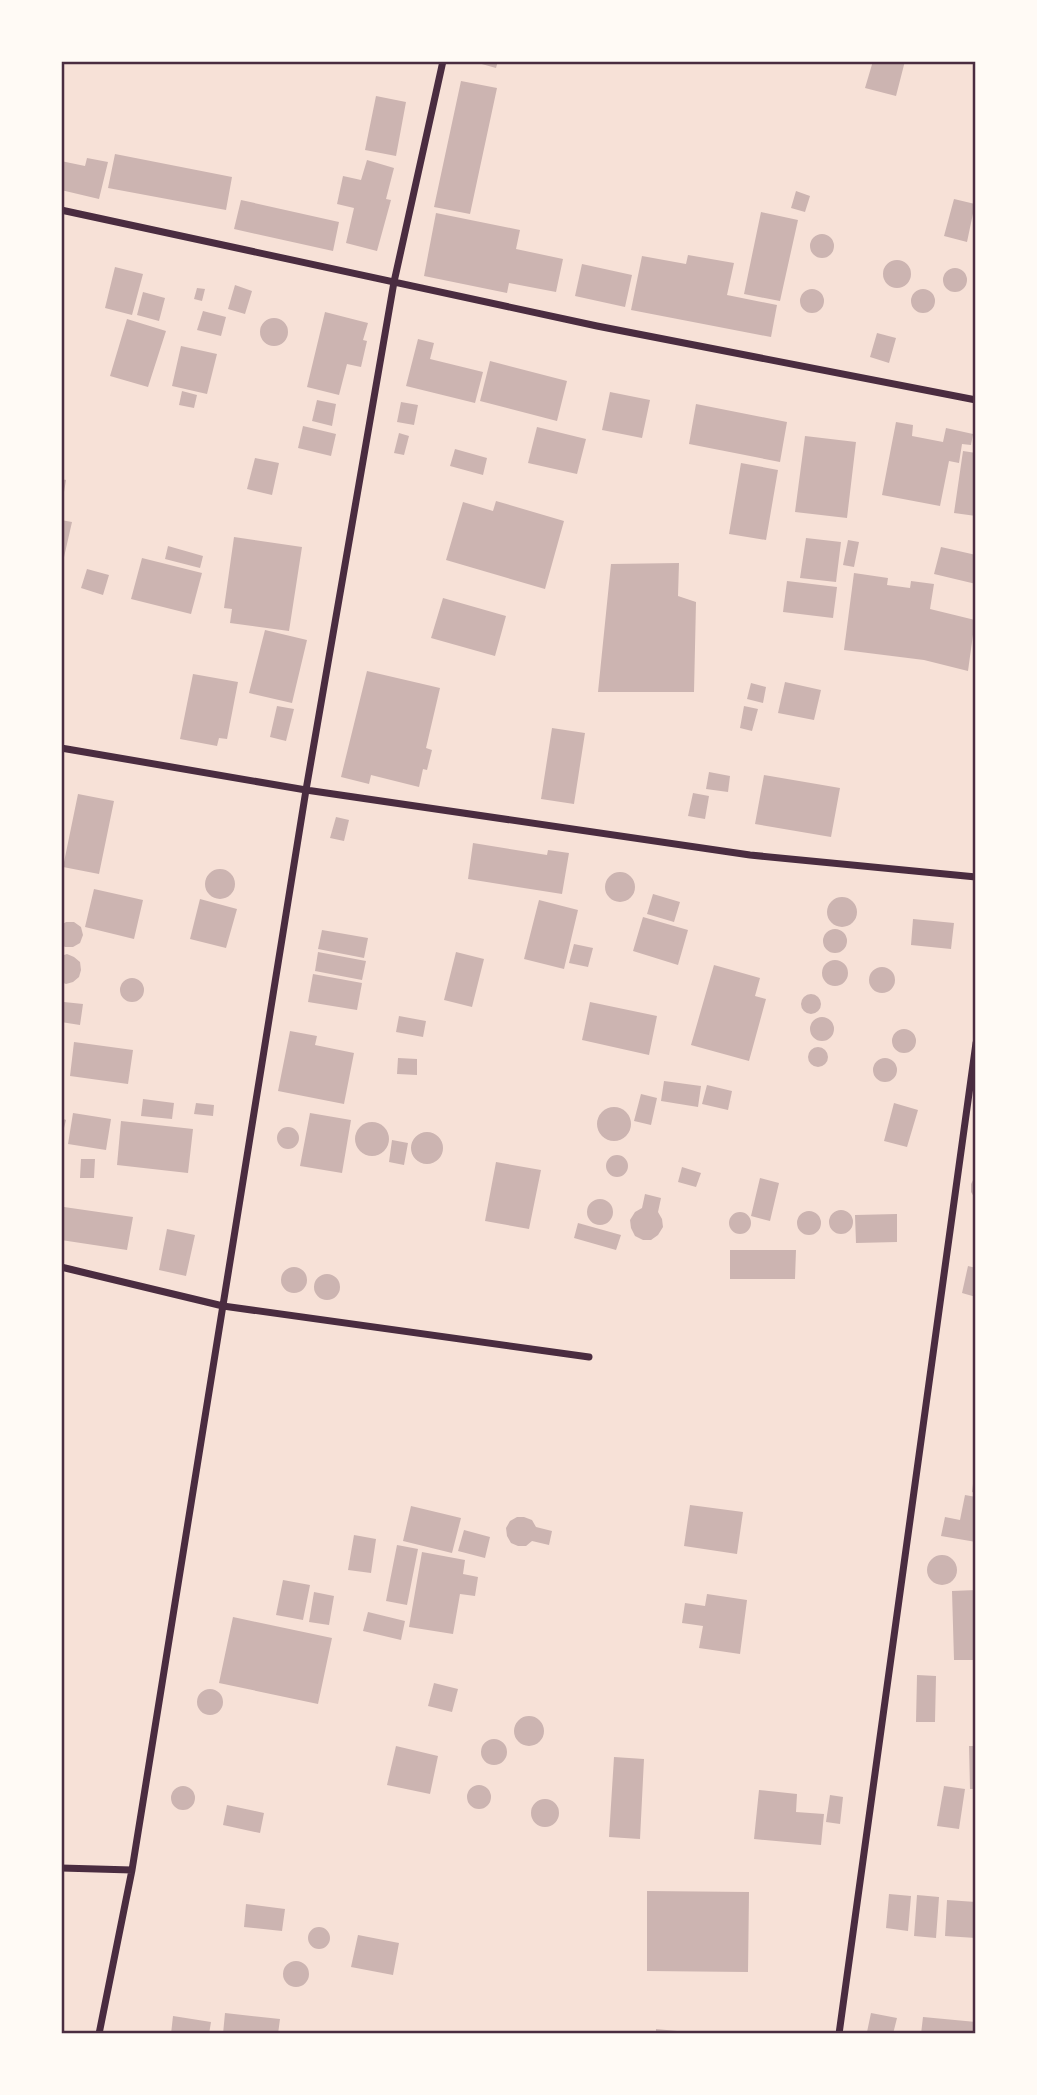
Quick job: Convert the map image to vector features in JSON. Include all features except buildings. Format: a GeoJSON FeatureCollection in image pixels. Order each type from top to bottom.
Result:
{"type":"FeatureCollection","features":[{"type":"Feature","properties":{"kind":"street"},"geometry":{"type":"LineString","coordinates":[[99,2034],[132,1871],[306,790],[394,282],[443,61]]}},
{"type":"Feature","properties":{"kind":"street"},"geometry":{"type":"LineString","coordinates":[[61,210],[597,326],[976,400]]}},
{"type":"Feature","properties":{"kind":"street"},"geometry":{"type":"LineString","coordinates":[[61,748],[306,790],[750,855],[976,877]]}},
{"type":"Feature","properties":{"kind":"street"},"geometry":{"type":"LineString","coordinates":[[839,2034],[976,1043]]}},
{"type":"Feature","properties":{"kind":"street"},"geometry":{"type":"LineString","coordinates":[[61,1267],[223,1306],[589,1357]]}},
{"type":"Feature","properties":{"kind":"street"},"geometry":{"type":"LineString","coordinates":[[61,1868],[132,1871]]}}]}
